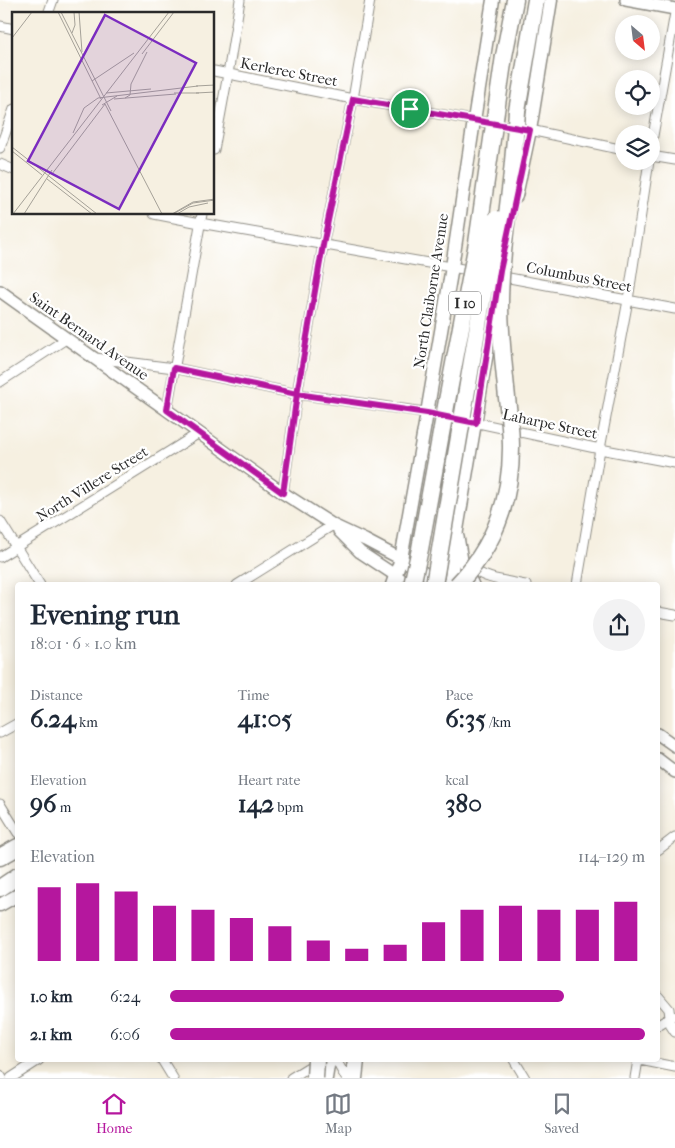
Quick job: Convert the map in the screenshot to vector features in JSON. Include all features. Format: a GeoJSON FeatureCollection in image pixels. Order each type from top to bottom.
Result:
{"type":"FeatureCollection","features":[{"type":"Feature","properties":{"kind":"highway"},"geometry":{"type":"LineString","coordinates":[[504,56],[511,0]]}},
{"type":"Feature","properties":{"kind":"highway","name":"I 10"},"geometry":{"type":"LineString","coordinates":[[412,582],[420,549],[477,243],[504,56],[515,0]]}},
{"type":"Feature","properties":{"kind":"highway","name":"I 10"},"geometry":{"type":"LineString","coordinates":[[435,582],[500,197],[518,111],[536,0]]}},
{"type":"Feature","properties":{"kind":"highway"},"geometry":{"type":"LineString","coordinates":[[460,582],[480,558],[491,538],[504,503],[509,475],[511,442],[502,349],[500,303],[504,236],[510,197],[518,111]]}},
{"type":"Feature","properties":{"kind":"highway"},"geometry":{"type":"LineString","coordinates":[[397,582],[420,549]]}},
{"type":"Feature","properties":{"kind":"highway"},"geometry":{"type":"LineString","coordinates":[[0,857],[15,849]]}},
{"type":"Feature","properties":{"kind":"highway"},"geometry":{"type":"LineString","coordinates":[[315,1078],[316,1062]]}},
{"type":"Feature","properties":{"kind":"highway"},"geometry":{"type":"LineString","coordinates":[[324,1078],[327,1062]]}},
{"type":"Feature","properties":{"kind":"main road","name":"North Claiborne Avenue"},"geometry":{"type":"LineString","coordinates":[[397,582],[452,267],[494,0]]}},
{"type":"Feature","properties":{"kind":"main road"},"geometry":{"type":"LineString","coordinates":[[450,582],[457,530],[499,276],[530,130],[551,0]]}},
{"type":"Feature","properties":{"kind":"main road"},"geometry":{"type":"LineString","coordinates":[[0,851],[15,842]]}},
{"type":"Feature","properties":{"kind":"main road"},"geometry":{"type":"LineString","coordinates":[[0,905],[10,885]]}},
{"type":"Feature","properties":{"kind":"street"},"geometry":{"type":"LineString","coordinates":[[49,12],[53,0]]}},
{"type":"Feature","properties":{"kind":"street"},"geometry":{"type":"LineString","coordinates":[[215,145],[240,0]]}},
{"type":"Feature","properties":{"kind":"street"},"geometry":{"type":"LineString","coordinates":[[283,493],[297,394],[323,245],[353,99],[370,0]]}},
{"type":"Feature","properties":{"kind":"street"},"geometry":{"type":"LineString","coordinates":[[626,0],[675,9]]}},
{"type":"Feature","properties":{"kind":"street"},"geometry":{"type":"LineString","coordinates":[[655,125],[675,13]]}},
{"type":"Feature","properties":{"kind":"street","name":"Kerlerec Street"},"geometry":{"type":"LineString","coordinates":[[215,71],[353,99],[530,130],[615,148]]}},
{"type":"Feature","properties":{"kind":"street"},"geometry":{"type":"LineString","coordinates":[[0,148],[12,115]]}},
{"type":"Feature","properties":{"kind":"street"},"geometry":{"type":"LineString","coordinates":[[660,158],[675,160]]}},
{"type":"Feature","properties":{"kind":"street"},"geometry":{"type":"LineString","coordinates":[[0,164],[12,169]]}},
{"type":"Feature","properties":{"kind":"street"},"geometry":{"type":"LineString","coordinates":[[578,582],[628,300],[648,170]]}},
{"type":"Feature","properties":{"kind":"street","name":"Columbus Street"},"geometry":{"type":"LineString","coordinates":[[166,215],[201,218],[323,245],[675,309]]}},
{"type":"Feature","properties":{"kind":"street"},"geometry":{"type":"LineString","coordinates":[[167,410],[201,218]]}},
{"type":"Feature","properties":{"kind":"street","name":"Saint Bernard Avenue"},"geometry":{"type":"LineString","coordinates":[[0,292],[283,493],[333,525],[401,559],[439,582]]}},
{"type":"Feature","properties":{"kind":"street"},"geometry":{"type":"LineString","coordinates":[[0,382],[66,339]]}},
{"type":"Feature","properties":{"kind":"street","name":"Laharpe Street"},"geometry":{"type":"LineString","coordinates":[[94,358],[174,368],[297,394],[427,413],[675,463]]}},
{"type":"Feature","properties":{"kind":"street","name":"North Villere Street"},"geometry":{"type":"LineString","coordinates":[[0,558],[198,433]]}},
{"type":"Feature","properties":{"kind":"street"},"geometry":{"type":"LineString","coordinates":[[0,522],[38,582]]}},
{"type":"Feature","properties":{"kind":"street"},"geometry":{"type":"LineString","coordinates":[[242,582],[333,525]]}},
{"type":"Feature","properties":{"kind":"street","name":"Saint Bernard Avenue"},"geometry":{"type":"LineString","coordinates":[[333,525],[360,552],[397,582]]}},
{"type":"Feature","properties":{"kind":"street"},"geometry":{"type":"LineString","coordinates":[[457,530],[462,560],[472,582]]}},
{"type":"Feature","properties":{"kind":"street"},"geometry":{"type":"LineString","coordinates":[[462,560],[475,571],[493,578],[512,582]]}},
{"type":"Feature","properties":{"kind":"street"},"geometry":{"type":"LineString","coordinates":[[660,612],[675,615]]}},
{"type":"Feature","properties":{"kind":"street"},"geometry":{"type":"LineString","coordinates":[[0,733],[15,724]]}},
{"type":"Feature","properties":{"kind":"street"},"geometry":{"type":"LineString","coordinates":[[660,735],[675,746]]}},
{"type":"Feature","properties":{"kind":"street"},"geometry":{"type":"LineString","coordinates":[[660,761],[675,772]]}},
{"type":"Feature","properties":{"kind":"street"},"geometry":{"type":"LineString","coordinates":[[0,804],[15,828]]}},
{"type":"Feature","properties":{"kind":"street"},"geometry":{"type":"LineString","coordinates":[[660,848],[675,837]]}},
{"type":"Feature","properties":{"kind":"street"},"geometry":{"type":"LineString","coordinates":[[660,998],[669,1009],[672,1016],[671,1026],[675,1032]]}},
{"type":"Feature","properties":{"kind":"street"},"geometry":{"type":"LineString","coordinates":[[660,1023],[672,1016]]}},
{"type":"Feature","properties":{"kind":"street"},"geometry":{"type":"LineString","coordinates":[[11,1078],[36,1062]]}},
{"type":"Feature","properties":{"kind":"street"},"geometry":{"type":"LineString","coordinates":[[163,1062],[173,1078]]}},
{"type":"Feature","properties":{"kind":"street"},"geometry":{"type":"LineString","coordinates":[[292,1078],[317,1062]]}},
{"type":"Feature","properties":{"kind":"street"},"geometry":{"type":"LineString","coordinates":[[340,1062],[354,1069]]}},
{"type":"Feature","properties":{"kind":"street"},"geometry":{"type":"LineString","coordinates":[[518,1062],[525,1078]]}},
{"type":"Feature","properties":{"kind":"street"},"geometry":{"type":"LineString","coordinates":[[635,1078],[639,1062]]}},
{"type":"Feature","properties":{"kind":"street"},"geometry":{"type":"LineString","coordinates":[[649,1062],[675,1067]]}},
{"type":"Feature","properties":{"kind":"route"},"geometry":{"type":"LineString","coordinates":[[410,109],[353,99],[323,245],[297,394],[174,368],[167,410],[283,493],[297,394],[427,413],[476,423],[500,271],[530,130],[410,109]]}}]}
